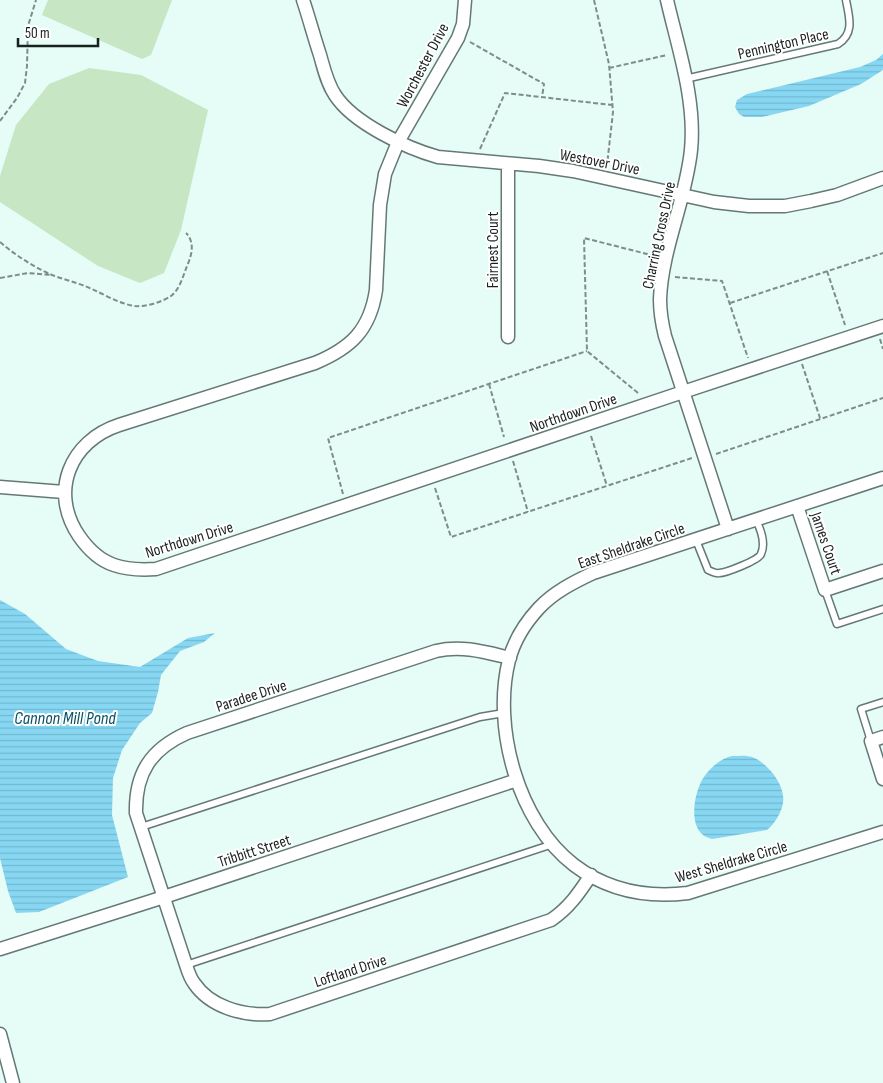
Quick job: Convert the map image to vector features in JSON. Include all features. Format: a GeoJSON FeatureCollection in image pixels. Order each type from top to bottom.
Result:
{"type":"FeatureCollection","features":[{"type":"Feature","properties":{"kind":"street","name":"Westover Drive"},"geometry":{"type":"LineString","coordinates":[[303,0],[328,81],[335,95],[356,116],[398,142],[438,157],[573,171],[742,206],[785,206],[837,195],[883,178]]}},
{"type":"Feature","properties":{"kind":"street","name":"Worchester Drive"},"geometry":{"type":"LineString","coordinates":[[398,142],[458,38],[463,24],[465,0]]}},
{"type":"Feature","properties":{"kind":"street","name":"Charring Cross Drive"},"geometry":{"type":"LineString","coordinates":[[667,0],[690,107],[692,147],[689,171],[664,266],[660,300],[661,317],[665,336],[728,529]]}},
{"type":"Feature","properties":{"kind":"street","name":"Northdown Drive"},"geometry":{"type":"LineString","coordinates":[[398,142],[390,159],[382,188],[374,303],[369,316],[354,340],[343,349],[315,364],[119,425],[99,433],[80,450],[72,462],[64,492],[69,516],[75,530],[86,547],[99,557],[113,564],[136,570],[156,569],[683,392],[881,332]]}},
{"type":"Feature","properties":{"kind":"street","name":"Fairnest Court"},"geometry":{"type":"LineString","coordinates":[[508,164],[508,337]]}},
{"type":"Feature","properties":{"kind":"street","name":"East Sheldrake Circle"},"geometry":{"type":"LineString","coordinates":[[516,780],[506,735],[504,713],[505,680],[510,658],[518,639],[540,607],[572,583],[593,573],[883,478]]}},
{"type":"Feature","properties":{"kind":"street"},"geometry":{"type":"LineString","coordinates":[[0,487],[64,492]]}},
{"type":"Feature","properties":{"kind":"street","name":"James Court"},"geometry":{"type":"LineString","coordinates":[[797,506],[825,590],[883,571]]}},
{"type":"Feature","properties":{"kind":"street","name":"Paradee Drive"},"geometry":{"type":"LineString","coordinates":[[164,897],[136,813],[137,788],[142,774],[160,748],[187,733],[446,649],[466,648],[510,658]]}},
{"type":"Feature","properties":{"kind":"street"},"geometry":{"type":"LineString","coordinates":[[877,739],[883,779]]}},
{"type":"Feature","properties":{"kind":"street","name":"West Sheldrake Circle"},"geometry":{"type":"LineString","coordinates":[[516,780],[536,819],[553,844],[573,864],[606,884],[638,893],[658,895],[688,893],[883,832]]}},
{"type":"Feature","properties":{"kind":"street","name":"Tribbitt Street"},"geometry":{"type":"LineString","coordinates":[[0,949],[164,897],[516,780]]}},
{"type":"Feature","properties":{"kind":"street","name":"Loftland Drive"},"geometry":{"type":"LineString","coordinates":[[164,897],[193,982],[212,1001],[241,1012],[256,1015],[270,1014],[551,920],[564,911],[574,900],[590,875]]}},
{"type":"Feature","properties":{"kind":"street"},"geometry":{"type":"LineString","coordinates":[[0,1034],[13,1083]]}},
{"type":"Feature","properties":{"kind":"lane","name":"Pennington Place"},"geometry":{"type":"LineString","coordinates":[[685,79],[838,44],[844,41],[850,28],[846,0]]}},
{"type":"Feature","properties":{"kind":"lane"},"geometry":{"type":"LineString","coordinates":[[696,540],[708,570],[720,574],[756,560],[761,556],[763,548],[762,538],[756,520]]}},
{"type":"Feature","properties":{"kind":"lane"},"geometry":{"type":"LineString","coordinates":[[825,590],[837,624],[883,609]]}},
{"type":"Feature","properties":{"kind":"lane"},"geometry":{"type":"LineString","coordinates":[[877,739],[861,709],[883,702]]}},
{"type":"Feature","properties":{"kind":"lane"},"geometry":{"type":"LineString","coordinates":[[140,828],[480,717],[504,713]]}},
{"type":"Feature","properties":{"kind":"lane"},"geometry":{"type":"LineString","coordinates":[[186,965],[553,844]]}},
{"type":"Feature","properties":{"kind":"path"},"geometry":{"type":"LineString","coordinates":[[0,121],[17,98],[25,82],[28,26],[36,0]]}},
{"type":"Feature","properties":{"kind":"path"},"geometry":{"type":"LineString","coordinates":[[594,0],[609,68],[613,112],[607,165]]}},
{"type":"Feature","properties":{"kind":"path"},"geometry":{"type":"LineString","coordinates":[[470,42],[544,84],[542,97]]}},
{"type":"Feature","properties":{"kind":"path"},"geometry":{"type":"LineString","coordinates":[[609,68],[667,55]]}},
{"type":"Feature","properties":{"kind":"path"},"geometry":{"type":"LineString","coordinates":[[480,149],[505,93],[612,105]]}},
{"type":"Feature","properties":{"kind":"path"},"geometry":{"type":"LineString","coordinates":[[0,242],[34,266],[53,275],[73,281],[132,306],[143,306],[156,303],[174,293],[190,258],[192,247],[186,234]]}},
{"type":"Feature","properties":{"kind":"path"},"geometry":{"type":"LineString","coordinates":[[638,393],[588,351],[584,238],[656,256]]}},
{"type":"Feature","properties":{"kind":"path"},"geometry":{"type":"LineString","coordinates":[[730,303],[883,253]]}},
{"type":"Feature","properties":{"kind":"path"},"geometry":{"type":"LineString","coordinates":[[827,271],[845,325]]}},
{"type":"Feature","properties":{"kind":"path"},"geometry":{"type":"LineString","coordinates":[[0,278],[28,273],[53,275]]}},
{"type":"Feature","properties":{"kind":"path"},"geometry":{"type":"LineString","coordinates":[[675,277],[722,281],[748,358]]}},
{"type":"Feature","properties":{"kind":"path"},"geometry":{"type":"LineString","coordinates":[[881,332],[883,349]]}},
{"type":"Feature","properties":{"kind":"path"},"geometry":{"type":"LineString","coordinates":[[343,494],[328,438],[588,351]]}},
{"type":"Feature","properties":{"kind":"path"},"geometry":{"type":"LineString","coordinates":[[802,364],[820,418]]}},
{"type":"Feature","properties":{"kind":"path"},"geometry":{"type":"LineString","coordinates":[[488,384],[504,437]]}},
{"type":"Feature","properties":{"kind":"path"},"geometry":{"type":"LineString","coordinates":[[716,454],[883,398]]}},
{"type":"Feature","properties":{"kind":"path"},"geometry":{"type":"LineString","coordinates":[[590,434],[607,486]]}},
{"type":"Feature","properties":{"kind":"path"},"geometry":{"type":"LineString","coordinates":[[434,486],[451,537],[692,458]]}},
{"type":"Feature","properties":{"kind":"path"},"geometry":{"type":"LineString","coordinates":[[512,460],[528,512]]}},
{"type":"Feature","properties":{"kind":"green space"},"geometry":{"type":"Polygon","coordinates":[[[48,0],[172,0],[151,55],[142,59],[42,15],[48,0]]]}},
{"type":"Feature","properties":{"kind":"green space"},"geometry":{"type":"Polygon","coordinates":[[[89,68],[141,75],[208,110],[181,230],[164,273],[140,283],[98,266],[0,202],[0,176],[16,125],[49,84],[89,68]]]}},
{"type":"Feature","properties":{"kind":"water"},"geometry":{"type":"Polygon","coordinates":[[[883,54],[883,70],[861,84],[809,106],[762,117],[744,117],[739,114],[735,107],[737,100],[747,94],[860,67],[876,60],[883,54]]]}},
{"type":"Feature","properties":{"kind":"water","name":"Cannon Mill Pond"},"geometry":{"type":"Polygon","coordinates":[[[0,600],[25,614],[66,649],[98,661],[140,667],[188,638],[215,633],[204,642],[180,651],[161,675],[152,713],[140,723],[122,750],[113,778],[112,815],[128,877],[39,912],[16,913],[8,891],[0,858],[0,600]]]}},
{"type":"Feature","properties":{"kind":"water"},"geometry":{"type":"Polygon","coordinates":[[[732,756],[752,757],[763,763],[780,784],[783,805],[777,819],[767,830],[712,839],[704,836],[695,823],[696,796],[702,780],[708,772],[719,762],[732,756]]]}}]}
